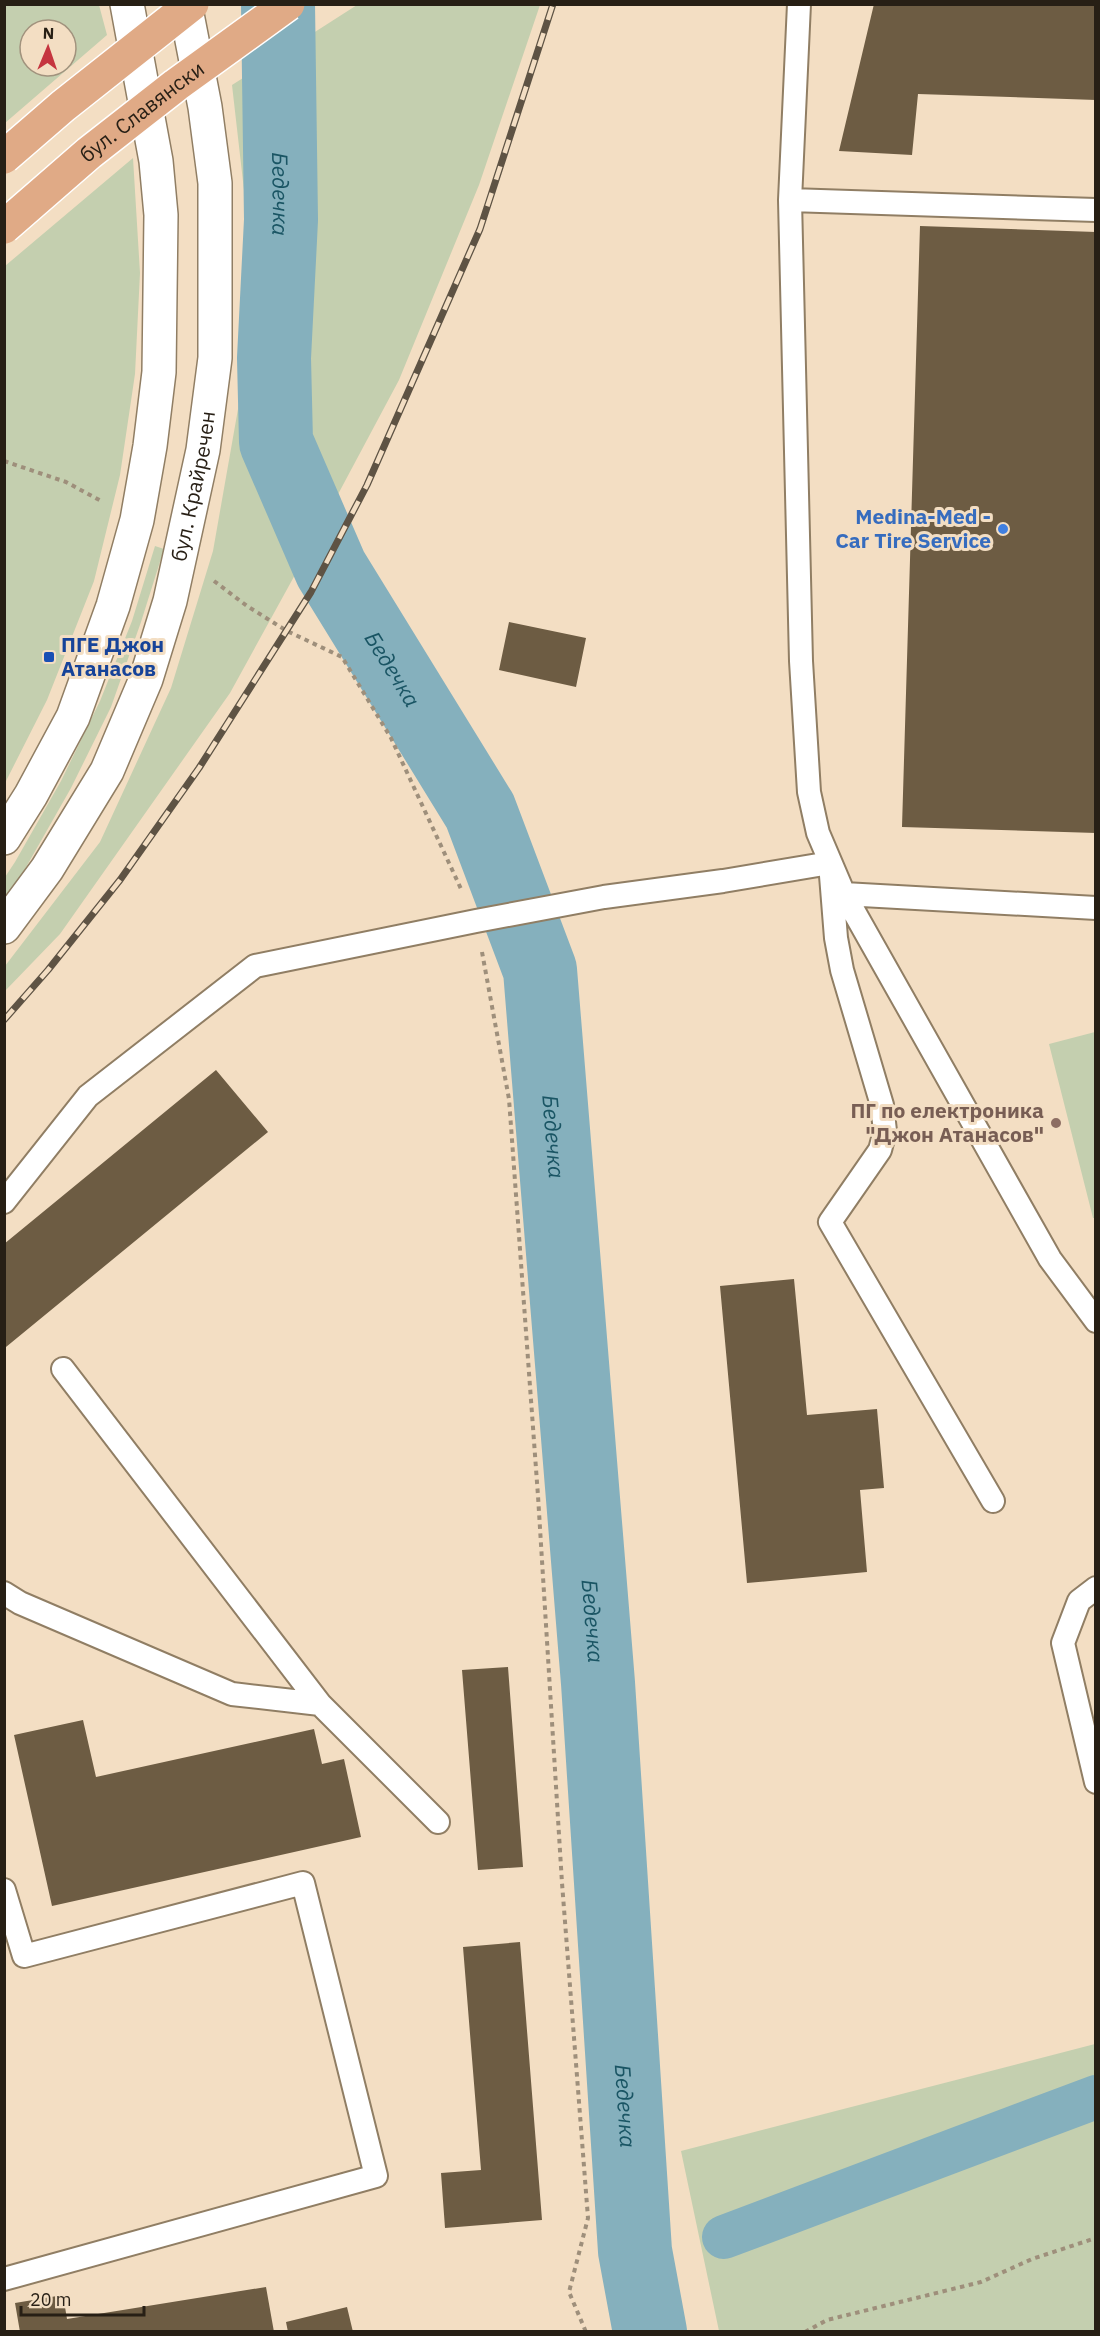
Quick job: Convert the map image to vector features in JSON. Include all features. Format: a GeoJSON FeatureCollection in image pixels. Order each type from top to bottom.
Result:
{"type":"FeatureCollection","features":[{"type":"Feature","properties":{"kind":"main road"},"geometry":{"type":"LineString","coordinates":[[4,838],[31,795],[73,717],[113,606],[137,520],[159,372],[161,215],[156,161],[128,4]]}},
{"type":"Feature","properties":{"kind":"main road","name":"бул. Крайречен"},"geometry":{"type":"LineString","coordinates":[[4,927],[47,870],[107,771],[146,679],[170,601],[203,450],[215,358],[215,183],[205,107],[185,4]]}},
{"type":"Feature","properties":{"kind":"main road"},"geometry":{"type":"LineString","coordinates":[[4,157],[63,106],[192,4]]}},
{"type":"Feature","properties":{"kind":"main road","name":"бул. Славянски"},"geometry":{"type":"LineString","coordinates":[[4,227],[88,153],[176,85],[288,4]]}},
{"type":"Feature","properties":{"kind":"lane"},"geometry":{"type":"LineString","coordinates":[[799,4],[790,200],[801,661],[809,792],[818,833],[844,894],[1050,1259],[1095,1321]]}},
{"type":"Feature","properties":{"kind":"lane"},"geometry":{"type":"LineString","coordinates":[[790,200],[1095,210]]}},
{"type":"Feature","properties":{"kind":"lane"},"geometry":{"type":"LineString","coordinates":[[4,1202],[88,1096],[255,966],[604,897],[723,881],[830,862]]}},
{"type":"Feature","properties":{"kind":"lane"},"geometry":{"type":"LineString","coordinates":[[830,862],[836,938],[842,970],[882,1105],[885,1131],[880,1150],[830,1222],[993,1501]]}},
{"type":"Feature","properties":{"kind":"lane"},"geometry":{"type":"LineString","coordinates":[[844,894],[1095,908]]}},
{"type":"Feature","properties":{"kind":"lane"},"geometry":{"type":"LineString","coordinates":[[63,1369],[320,1704],[438,1822]]}},
{"type":"Feature","properties":{"kind":"lane"},"geometry":{"type":"LineString","coordinates":[[1095,1588],[1079,1601],[1063,1643],[1095,1782]]}},
{"type":"Feature","properties":{"kind":"lane"},"geometry":{"type":"LineString","coordinates":[[4,1593],[20,1603],[232,1694],[320,1704]]}},
{"type":"Feature","properties":{"kind":"lane"},"geometry":{"type":"LineString","coordinates":[[4,1890],[24,1956],[303,1883],[376,2176],[4,2279]]}},
{"type":"Feature","properties":{"kind":"path"},"geometry":{"type":"LineString","coordinates":[[4,461],[66,482],[137,520]]}},
{"type":"Feature","properties":{"kind":"path"},"geometry":{"type":"LineString","coordinates":[[180,556],[247,606],[288,632],[342,657],[391,738],[476,921],[509,1099],[538,1496],[562,1883],[588,2218],[569,2292],[586,2331]]}},
{"type":"Feature","properties":{"kind":"path"},"geometry":{"type":"LineString","coordinates":[[805,2331],[827,2320],[981,2282],[1032,2259],[1095,2238]]}},
{"type":"Feature","properties":{"kind":"green space"},"geometry":{"type":"Polygon","coordinates":[[[5,4],[99,5],[107,35],[78,60],[78,18],[18,18],[18,78],[57,78],[5,123],[5,4]]]}},
{"type":"Feature","properties":{"kind":"green space"},"geometry":{"type":"Polygon","coordinates":[[[357,5],[540,5],[479,185],[399,380],[296,573],[230,693],[60,934],[5,991],[5,966],[100,842],[171,688],[213,551],[241,392],[249,234],[232,85],[357,5]]]}},
{"type":"Feature","properties":{"kind":"green space"},"geometry":{"type":"Polygon","coordinates":[[[133,158],[140,273],[135,374],[120,475],[94,581],[47,700],[5,783],[5,266],[133,158]]]}},
{"type":"Feature","properties":{"kind":"green space"},"geometry":{"type":"Polygon","coordinates":[[[155,546],[164,549],[111,707],[71,788],[25,869],[5,898],[5,877],[61,781],[100,701],[132,621],[155,546]]]}},
{"type":"Feature","properties":{"kind":"green space"},"geometry":{"type":"Polygon","coordinates":[[[1095,1032],[1096,1218],[1093,1218],[1049,1044],[1095,1032]]]}},
{"type":"Feature","properties":{"kind":"green space"},"geometry":{"type":"Polygon","coordinates":[[[1095,2044],[1095,2331],[719,2331],[681,2151],[1095,2044]]]}},
{"type":"Feature","properties":{"kind":"building"},"geometry":{"type":"Polygon","coordinates":[[[874,4],[1096,4],[1096,100],[918,94],[912,155],[839,151],[874,4]]]}},
{"type":"Feature","properties":{"kind":"building","name":"Medina-Med - Car Tire Service"},"geometry":{"type":"Polygon","coordinates":[[[920,226],[1096,232],[1096,833],[902,827],[920,226]]]}},
{"type":"Feature","properties":{"kind":"building"},"geometry":{"type":"Polygon","coordinates":[[[509,622],[586,638],[576,687],[499,670],[509,622]]]}},
{"type":"Feature","properties":{"kind":"building"},"geometry":{"type":"Polygon","coordinates":[[[216,1070],[268,1132],[6,1347],[4,1244],[216,1070]]]}},
{"type":"Feature","properties":{"kind":"building"},"geometry":{"type":"Polygon","coordinates":[[[794,1279],[807,1415],[877,1409],[884,1488],[860,1490],[867,1572],[747,1583],[720,1286],[794,1279]]]}},
{"type":"Feature","properties":{"kind":"building"},"geometry":{"type":"Polygon","coordinates":[[[508,1667],[523,1867],[478,1870],[462,1670],[508,1667]]]}},
{"type":"Feature","properties":{"kind":"building"},"geometry":{"type":"Polygon","coordinates":[[[83,1720],[96,1777],[314,1729],[322,1764],[344,1759],[361,1837],[52,1906],[14,1735],[83,1720]]]}},
{"type":"Feature","properties":{"kind":"building"},"geometry":{"type":"Polygon","coordinates":[[[520,1942],[542,2220],[445,2228],[441,2173],[481,2170],[463,1947],[520,1942]]]}},
{"type":"Feature","properties":{"kind":"building"},"geometry":{"type":"Polygon","coordinates":[[[266,2287],[274,2332],[20,2332],[15,2303],[63,2295],[67,2319],[266,2287]]]}},
{"type":"Feature","properties":{"kind":"building"},"geometry":{"type":"Polygon","coordinates":[[[347,2307],[353,2332],[288,2332],[286,2322],[347,2307]]]}},
{"type":"Feature","properties":{"kind":"waterway","name":"Бедечка"},"geometry":{"type":"LineString","coordinates":[[278,4],[281,220],[274,358],[276,442],[331,569],[480,811],[540,970],[598,1683],[635,2251],[650,2332]]}},
{"type":"Feature","properties":{"kind":"waterway"},"geometry":{"type":"LineString","coordinates":[[724,2237],[1096,2097]]}},
{"type":"Feature","properties":{"kind":"railway"},"geometry":{"type":"LineString","coordinates":[[4,1020],[48,970],[120,880],[199,768],[311,592],[367,485],[480,229],[553,4]]}},
{"type":"Feature","properties":{"kind":"place","name":"Medina-Med - Car Tire Service"},"geometry":{"type":"Point","coordinates":[1003,529]}},
{"type":"Feature","properties":{"kind":"place","name":"ПГЕ Джон Атанасов"},"geometry":{"type":"Point","coordinates":[49,657]}},
{"type":"Feature","properties":{"kind":"place","name":"ПГ по електроника \"Джон Атанасов\""},"geometry":{"type":"Point","coordinates":[1056,1123]}}]}
